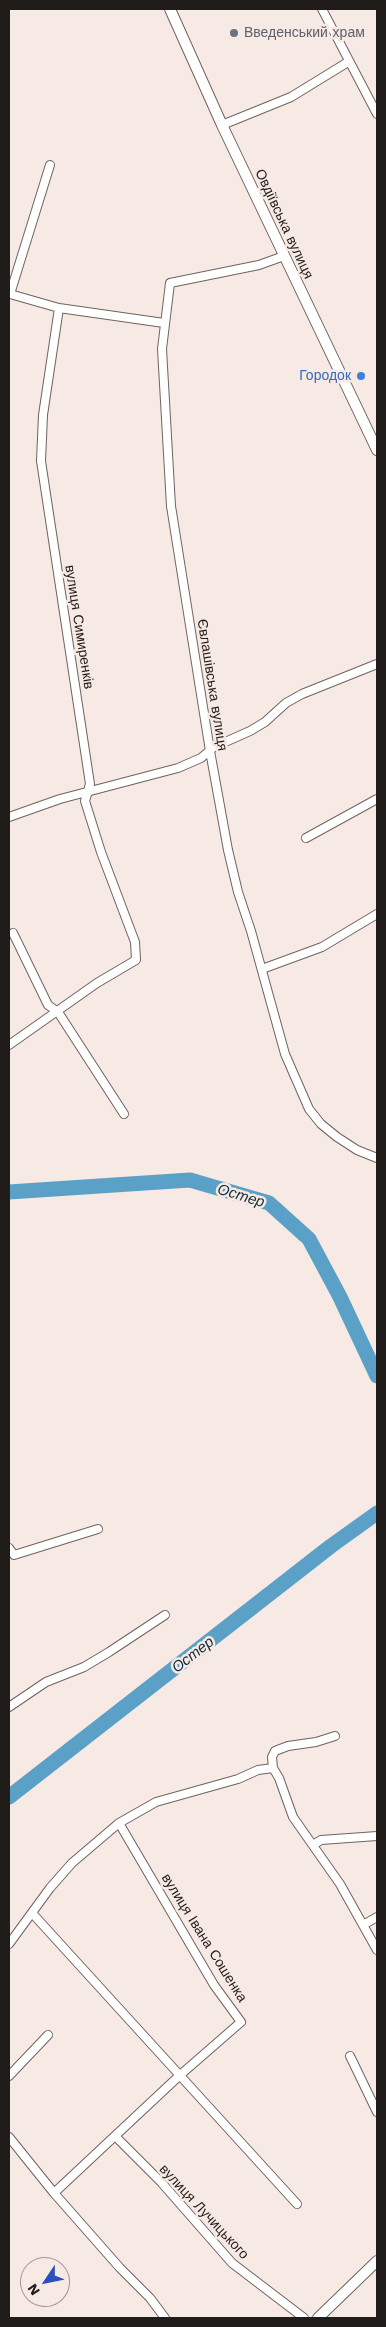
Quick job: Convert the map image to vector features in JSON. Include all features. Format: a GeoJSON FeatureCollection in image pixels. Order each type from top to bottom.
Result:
{"type":"FeatureCollection","features":[{"type":"Feature","properties":{"kind":"main road","name":"Овдіївська вулиця"},"geometry":{"type":"LineString","coordinates":[[170,9],[222,125],[377,450]]}},
{"type":"Feature","properties":{"kind":"main road"},"geometry":{"type":"LineString","coordinates":[[318,2318],[377,2261]]}},
{"type":"Feature","properties":{"kind":"street"},"geometry":{"type":"LineString","coordinates":[[322,9],[348,62],[377,114]]}},
{"type":"Feature","properties":{"kind":"street"},"geometry":{"type":"LineString","coordinates":[[222,125],[290,96],[348,62]]}},
{"type":"Feature","properties":{"kind":"street"},"geometry":{"type":"LineString","coordinates":[[50,165],[10,294],[59,308],[164,323]]}},
{"type":"Feature","properties":{"kind":"street","name":"Євлашівська вулиця"},"geometry":{"type":"LineString","coordinates":[[284,256],[260,266],[170,283],[164,323],[163,389],[171,506],[210,751],[238,892],[262,968],[268,998],[284,1054],[309,1109],[337,1137],[357,1150],[377,1158]]}},
{"type":"Feature","properties":{"kind":"street","name":"вулиця Симиренків"},"geometry":{"type":"LineString","coordinates":[[58,1012],[97,983],[136,960],[135,942],[85,801],[90,784],[41,461],[43,415],[59,308]]}},
{"type":"Feature","properties":{"kind":"street"},"geometry":{"type":"LineString","coordinates":[[9,817],[60,799],[178,768],[250,732],[266,722],[286,702],[377,664]]}},
{"type":"Feature","properties":{"kind":"street"},"geometry":{"type":"LineString","coordinates":[[306,838],[377,799]]}},
{"type":"Feature","properties":{"kind":"street"},"geometry":{"type":"LineString","coordinates":[[262,968],[322,947],[377,914]]}},
{"type":"Feature","properties":{"kind":"street"},"geometry":{"type":"LineString","coordinates":[[13,933],[48,1005],[58,1012],[124,1114]]}},
{"type":"Feature","properties":{"kind":"street"},"geometry":{"type":"LineString","coordinates":[[9,1045],[58,1012]]}},
{"type":"Feature","properties":{"kind":"street"},"geometry":{"type":"LineString","coordinates":[[9,1548],[14,1555],[98,1529]]}},
{"type":"Feature","properties":{"kind":"street"},"geometry":{"type":"LineString","coordinates":[[9,1707],[46,1682],[84,1667],[165,1616]]}},
{"type":"Feature","properties":{"kind":"street"},"geometry":{"type":"LineString","coordinates":[[335,1736],[316,1742],[288,1746],[275,1751],[272,1757],[273,1768],[279,1778],[293,1817],[340,1884],[377,1950]]}},
{"type":"Feature","properties":{"kind":"street"},"geometry":{"type":"LineString","coordinates":[[9,1944],[72,1863],[119,1823],[144,1808],[165,1799],[238,1779],[258,1770],[273,1768]]}},
{"type":"Feature","properties":{"kind":"street","name":"вулиця Івана Сошенка"},"geometry":{"type":"LineString","coordinates":[[54,2193],[179,2076],[241,2022],[214,1985],[119,1823]]}},
{"type":"Feature","properties":{"kind":"street"},"geometry":{"type":"LineString","coordinates":[[313,1845],[320,1840],[377,1836]]}},
{"type":"Feature","properties":{"kind":"street"},"geometry":{"type":"LineString","coordinates":[[32,1913],[297,2204]]}},
{"type":"Feature","properties":{"kind":"street"},"geometry":{"type":"LineString","coordinates":[[363,1924],[377,1917]]}},
{"type":"Feature","properties":{"kind":"street"},"geometry":{"type":"LineString","coordinates":[[9,2076],[48,2035]]}},
{"type":"Feature","properties":{"kind":"street"},"geometry":{"type":"LineString","coordinates":[[350,2056],[377,2112]]}},
{"type":"Feature","properties":{"kind":"street","name":"вулиця Лучицького"},"geometry":{"type":"LineString","coordinates":[[115,2136],[161,2182],[232,2263],[304,2318]]}},
{"type":"Feature","properties":{"kind":"street"},"geometry":{"type":"LineString","coordinates":[[9,2137],[54,2193],[120,2268],[150,2298],[165,2318]]}},
{"type":"Feature","properties":{"kind":"waterway","name":"Остер"},"geometry":{"type":"LineString","coordinates":[[9,1192],[190,1180],[269,1203],[309,1239],[340,1297],[377,1376]]}},
{"type":"Feature","properties":{"kind":"waterway","name":"Остер"},"geometry":{"type":"LineString","coordinates":[[9,1797],[331,1546],[377,1513]]}},
{"type":"Feature","properties":{"kind":"place","name":"Введенський храм"},"geometry":{"type":"Point","coordinates":[234,33]}},
{"type":"Feature","properties":{"kind":"place","name":"Городок"},"geometry":{"type":"Point","coordinates":[361,376]}}]}
